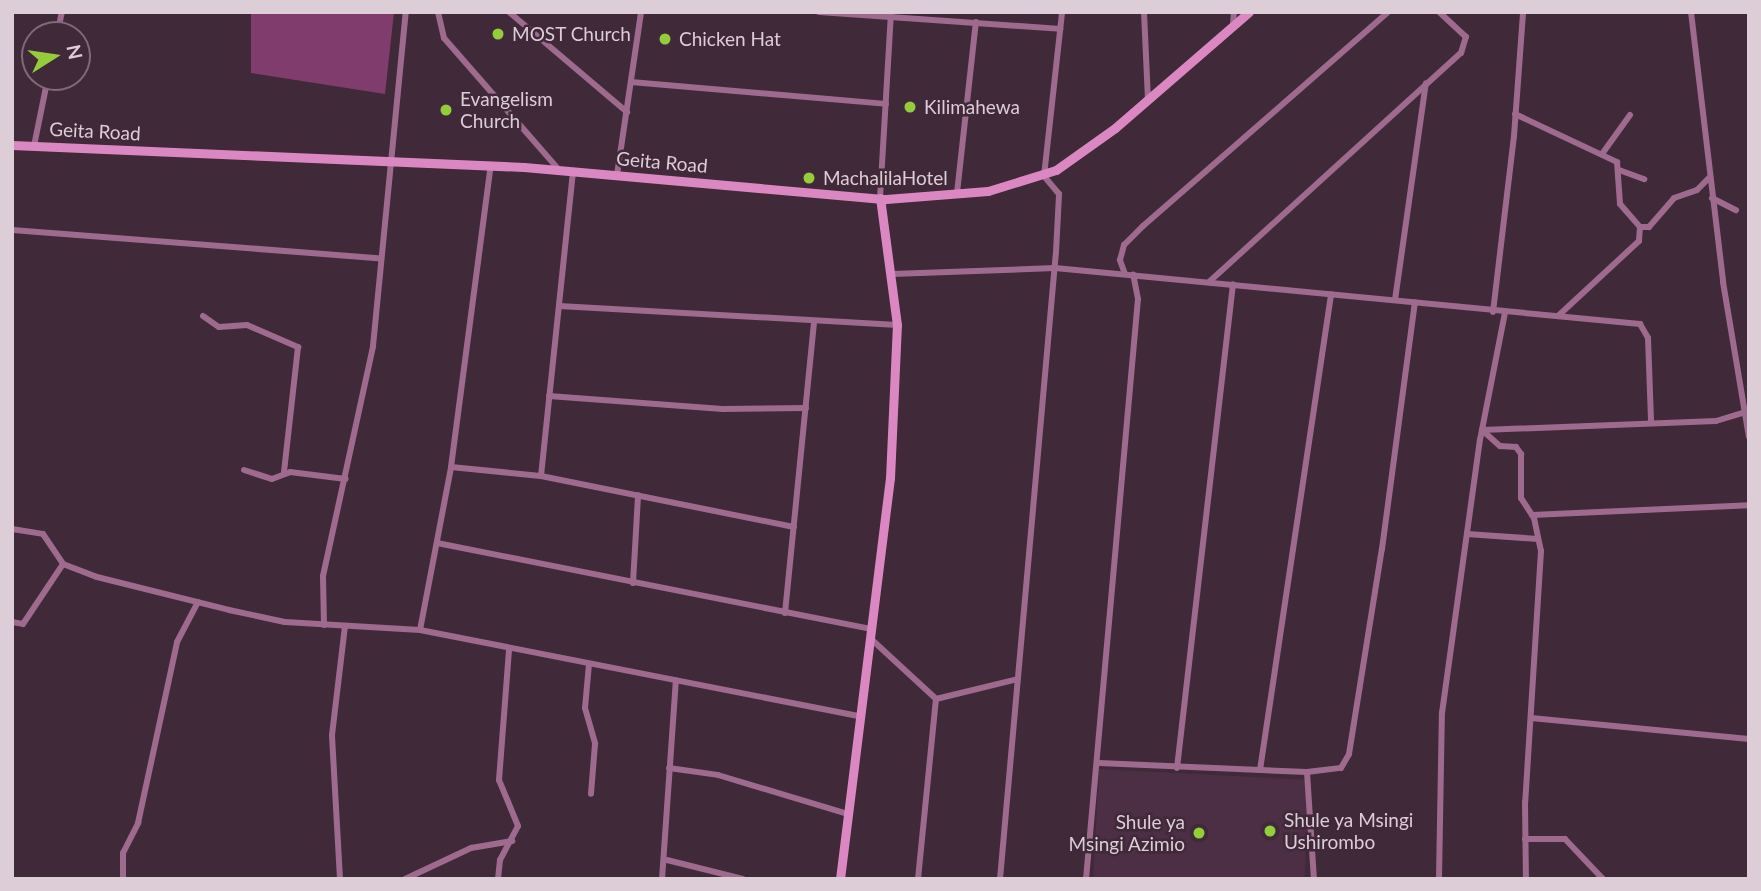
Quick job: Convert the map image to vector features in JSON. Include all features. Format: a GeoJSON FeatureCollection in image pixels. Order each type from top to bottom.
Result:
{"type":"FeatureCollection","features":[{"type":"Feature","properties":{"kind":"main road","name":"Geita Road"},"geometry":{"type":"LineString","coordinates":[[12,145],[491,165],[880,198],[957,194],[1044,176],[1148,100],[1248,12]]}},
{"type":"Feature","properties":{"kind":"main road"},"geometry":{"type":"LineString","coordinates":[[840,879],[890,478],[897,326],[880,198]]}},
{"type":"Feature","properties":{"kind":"street"},"geometry":{"type":"LineString","coordinates":[[324,625],[323,576],[373,346],[378,258],[387,222],[388,161],[406,12]]}},
{"type":"Feature","properties":{"kind":"street"},"geometry":{"type":"LineString","coordinates":[[438,12],[444,38],[559,170]]}},
{"type":"Feature","properties":{"kind":"street"},"geometry":{"type":"LineString","coordinates":[[509,12],[627,112]]}},
{"type":"Feature","properties":{"kind":"street"},"geometry":{"type":"LineString","coordinates":[[617,175],[641,12]]}},
{"type":"Feature","properties":{"kind":"street"},"geometry":{"type":"LineString","coordinates":[[819,12],[1060,29]]}},
{"type":"Feature","properties":{"kind":"street"},"geometry":{"type":"LineString","coordinates":[[1000,879],[1055,268],[1059,194],[1044,176],[1062,12]]}},
{"type":"Feature","properties":{"kind":"street"},"geometry":{"type":"LineString","coordinates":[[1144,12],[1148,100]]}},
{"type":"Feature","properties":{"kind":"street"},"geometry":{"type":"LineString","coordinates":[[1233,27],[1234,12]]}},
{"type":"Feature","properties":{"kind":"street"},"geometry":{"type":"LineString","coordinates":[[1125,274],[1120,260],[1124,245],[1143,226],[1388,12]]}},
{"type":"Feature","properties":{"kind":"street"},"geometry":{"type":"LineString","coordinates":[[1209,282],[1461,53],[1466,37],[1439,12]]}},
{"type":"Feature","properties":{"kind":"street"},"geometry":{"type":"LineString","coordinates":[[1493,312],[1515,114],[1522,12]]}},
{"type":"Feature","properties":{"kind":"street"},"geometry":{"type":"LineString","coordinates":[[1691,12],[1709,178],[1749,437]]}},
{"type":"Feature","properties":{"kind":"street"},"geometry":{"type":"LineString","coordinates":[[880,198],[891,16]]}},
{"type":"Feature","properties":{"kind":"street"},"geometry":{"type":"LineString","coordinates":[[957,194],[976,22]]}},
{"type":"Feature","properties":{"kind":"street"},"geometry":{"type":"LineString","coordinates":[[631,82],[886,104]]}},
{"type":"Feature","properties":{"kind":"street"},"geometry":{"type":"LineString","coordinates":[[1395,300],[1426,83]]}},
{"type":"Feature","properties":{"kind":"street"},"geometry":{"type":"LineString","coordinates":[[34,146],[45,91]]}},
{"type":"Feature","properties":{"kind":"street"},"geometry":{"type":"LineString","coordinates":[[1515,114],[1586,152],[1602,154],[1617,162],[1620,204],[1640,228],[1639,241],[1558,316]]}},
{"type":"Feature","properties":{"kind":"street"},"geometry":{"type":"LineString","coordinates":[[1602,154],[1630,115]]}},
{"type":"Feature","properties":{"kind":"street"},"geometry":{"type":"LineString","coordinates":[[420,629],[452,467],[491,165]]}},
{"type":"Feature","properties":{"kind":"street"},"geometry":{"type":"LineString","coordinates":[[1619,170],[1644,179]]}},
{"type":"Feature","properties":{"kind":"street"},"geometry":{"type":"LineString","coordinates":[[541,476],[573,171]]}},
{"type":"Feature","properties":{"kind":"street"},"geometry":{"type":"LineString","coordinates":[[1640,228],[1649,227],[1674,198],[1697,190],[1709,178]]}},
{"type":"Feature","properties":{"kind":"street"},"geometry":{"type":"LineString","coordinates":[[1712,198],[1736,210]]}},
{"type":"Feature","properties":{"kind":"street"},"geometry":{"type":"LineString","coordinates":[[12,230],[378,258]]}},
{"type":"Feature","properties":{"kind":"street"},"geometry":{"type":"LineString","coordinates":[[892,274],[1055,268],[1640,324],[1645,329],[1651,421]]}},
{"type":"Feature","properties":{"kind":"street"},"geometry":{"type":"LineString","coordinates":[[1086,879],[1099,763],[1138,299],[1133,275]]}},
{"type":"Feature","properties":{"kind":"street"},"geometry":{"type":"LineString","coordinates":[[1177,768],[1233,284]]}},
{"type":"Feature","properties":{"kind":"street"},"geometry":{"type":"LineString","coordinates":[[1259,770],[1331,294]]}},
{"type":"Feature","properties":{"kind":"street"},"geometry":{"type":"LineString","coordinates":[[1099,763],[1307,772],[1341,768],[1349,754],[1416,302]]}},
{"type":"Feature","properties":{"kind":"street"},"geometry":{"type":"LineString","coordinates":[[559,306],[897,326]]}},
{"type":"Feature","properties":{"kind":"street"},"geometry":{"type":"LineString","coordinates":[[1439,879],[1437,756],[1482,430],[1505,313]]}},
{"type":"Feature","properties":{"kind":"street"},"geometry":{"type":"LineString","coordinates":[[203,316],[219,327],[247,325],[298,346],[284,472]]}},
{"type":"Feature","properties":{"kind":"street"},"geometry":{"type":"LineString","coordinates":[[785,613],[814,323]]}},
{"type":"Feature","properties":{"kind":"street"},"geometry":{"type":"LineString","coordinates":[[549,396],[723,409],[806,408]]}},
{"type":"Feature","properties":{"kind":"street"},"geometry":{"type":"LineString","coordinates":[[1482,430],[1651,421],[1716,421],[1746,412]]}},
{"type":"Feature","properties":{"kind":"street"},"geometry":{"type":"LineString","coordinates":[[1482,430],[1521,454],[1521,498],[1532,515],[1538,538],[1541,607],[1531,718],[1525,879]]}},
{"type":"Feature","properties":{"kind":"street"},"geometry":{"type":"LineString","coordinates":[[452,467],[541,476],[794,527]]}},
{"type":"Feature","properties":{"kind":"street"},"geometry":{"type":"LineString","coordinates":[[244,470],[272,479],[284,472],[346,479]]}},
{"type":"Feature","properties":{"kind":"street"},"geometry":{"type":"LineString","coordinates":[[633,583],[638,495]]}},
{"type":"Feature","properties":{"kind":"street"},"geometry":{"type":"LineString","coordinates":[[1532,515],[1749,505]]}},
{"type":"Feature","properties":{"kind":"street"},"geometry":{"type":"LineString","coordinates":[[12,529],[43,534],[63,564],[198,602],[324,625],[420,629],[509,649],[860,716]]}},
{"type":"Feature","properties":{"kind":"street"},"geometry":{"type":"LineString","coordinates":[[1467,534],[1538,538]]}},
{"type":"Feature","properties":{"kind":"street"},"geometry":{"type":"LineString","coordinates":[[436,543],[785,613],[870,634],[936,699]]}},
{"type":"Feature","properties":{"kind":"street"},"geometry":{"type":"LineString","coordinates":[[12,622],[23,624],[63,564]]}},
{"type":"Feature","properties":{"kind":"street"},"geometry":{"type":"LineString","coordinates":[[123,879],[123,853],[144,801],[177,642],[198,602]]}},
{"type":"Feature","properties":{"kind":"street"},"geometry":{"type":"LineString","coordinates":[[340,879],[332,735],[345,626]]}},
{"type":"Feature","properties":{"kind":"street"},"geometry":{"type":"LineString","coordinates":[[498,879],[500,860],[512,841],[517,826],[499,780],[509,649]]}},
{"type":"Feature","properties":{"kind":"street"},"geometry":{"type":"LineString","coordinates":[[589,664],[585,708],[595,744],[591,794]]}},
{"type":"Feature","properties":{"kind":"street"},"geometry":{"type":"LineString","coordinates":[[936,699],[1018,679]]}},
{"type":"Feature","properties":{"kind":"street"},"geometry":{"type":"LineString","coordinates":[[662,879],[667,860],[669,768],[676,680]]}},
{"type":"Feature","properties":{"kind":"street"},"geometry":{"type":"LineString","coordinates":[[918,879],[936,699]]}},
{"type":"Feature","properties":{"kind":"street"},"geometry":{"type":"LineString","coordinates":[[1531,718],[1749,739]]}},
{"type":"Feature","properties":{"kind":"street"},"geometry":{"type":"LineString","coordinates":[[669,768],[718,775],[848,814]]}},
{"type":"Feature","properties":{"kind":"street"},"geometry":{"type":"LineString","coordinates":[[1307,772],[1314,879]]}},
{"type":"Feature","properties":{"kind":"street"},"geometry":{"type":"LineString","coordinates":[[1525,839],[1565,839],[1603,879]]}},
{"type":"Feature","properties":{"kind":"street"},"geometry":{"type":"LineString","coordinates":[[405,879],[471,848],[512,841]]}},
{"type":"Feature","properties":{"kind":"street"},"geometry":{"type":"LineString","coordinates":[[667,860],[743,879]]}},
{"type":"Feature","properties":{"kind":"shaded area"},"geometry":{"type":"Polygon","coordinates":[[[251,12],[394,12],[385,94],[251,73],[251,12]]]}},
{"type":"Feature","properties":{"kind":"shaded area"},"geometry":{"type":"Polygon","coordinates":[[[1099,769],[1310,780],[1305,879],[1093,879],[1099,769]]]}},
{"type":"Feature","properties":{"kind":"place","name":"MOST Church"},"geometry":{"type":"Point","coordinates":[498,34]}},
{"type":"Feature","properties":{"kind":"place","name":"Chicken Hat"},"geometry":{"type":"Point","coordinates":[665,39]}},
{"type":"Feature","properties":{"kind":"place","name":"Kilimahewa"},"geometry":{"type":"Point","coordinates":[910,107]}},
{"type":"Feature","properties":{"kind":"place","name":"Evangelism Church"},"geometry":{"type":"Point","coordinates":[446,110]}},
{"type":"Feature","properties":{"kind":"place","name":"MachalilaHotel"},"geometry":{"type":"Point","coordinates":[809,178]}},
{"type":"Feature","properties":{"kind":"place","name":"Shule ya Msingi Ushirombo"},"geometry":{"type":"Point","coordinates":[1270,831]}},
{"type":"Feature","properties":{"kind":"place","name":"Shule ya Msingi Azimio"},"geometry":{"type":"Point","coordinates":[1199,833]}}]}
